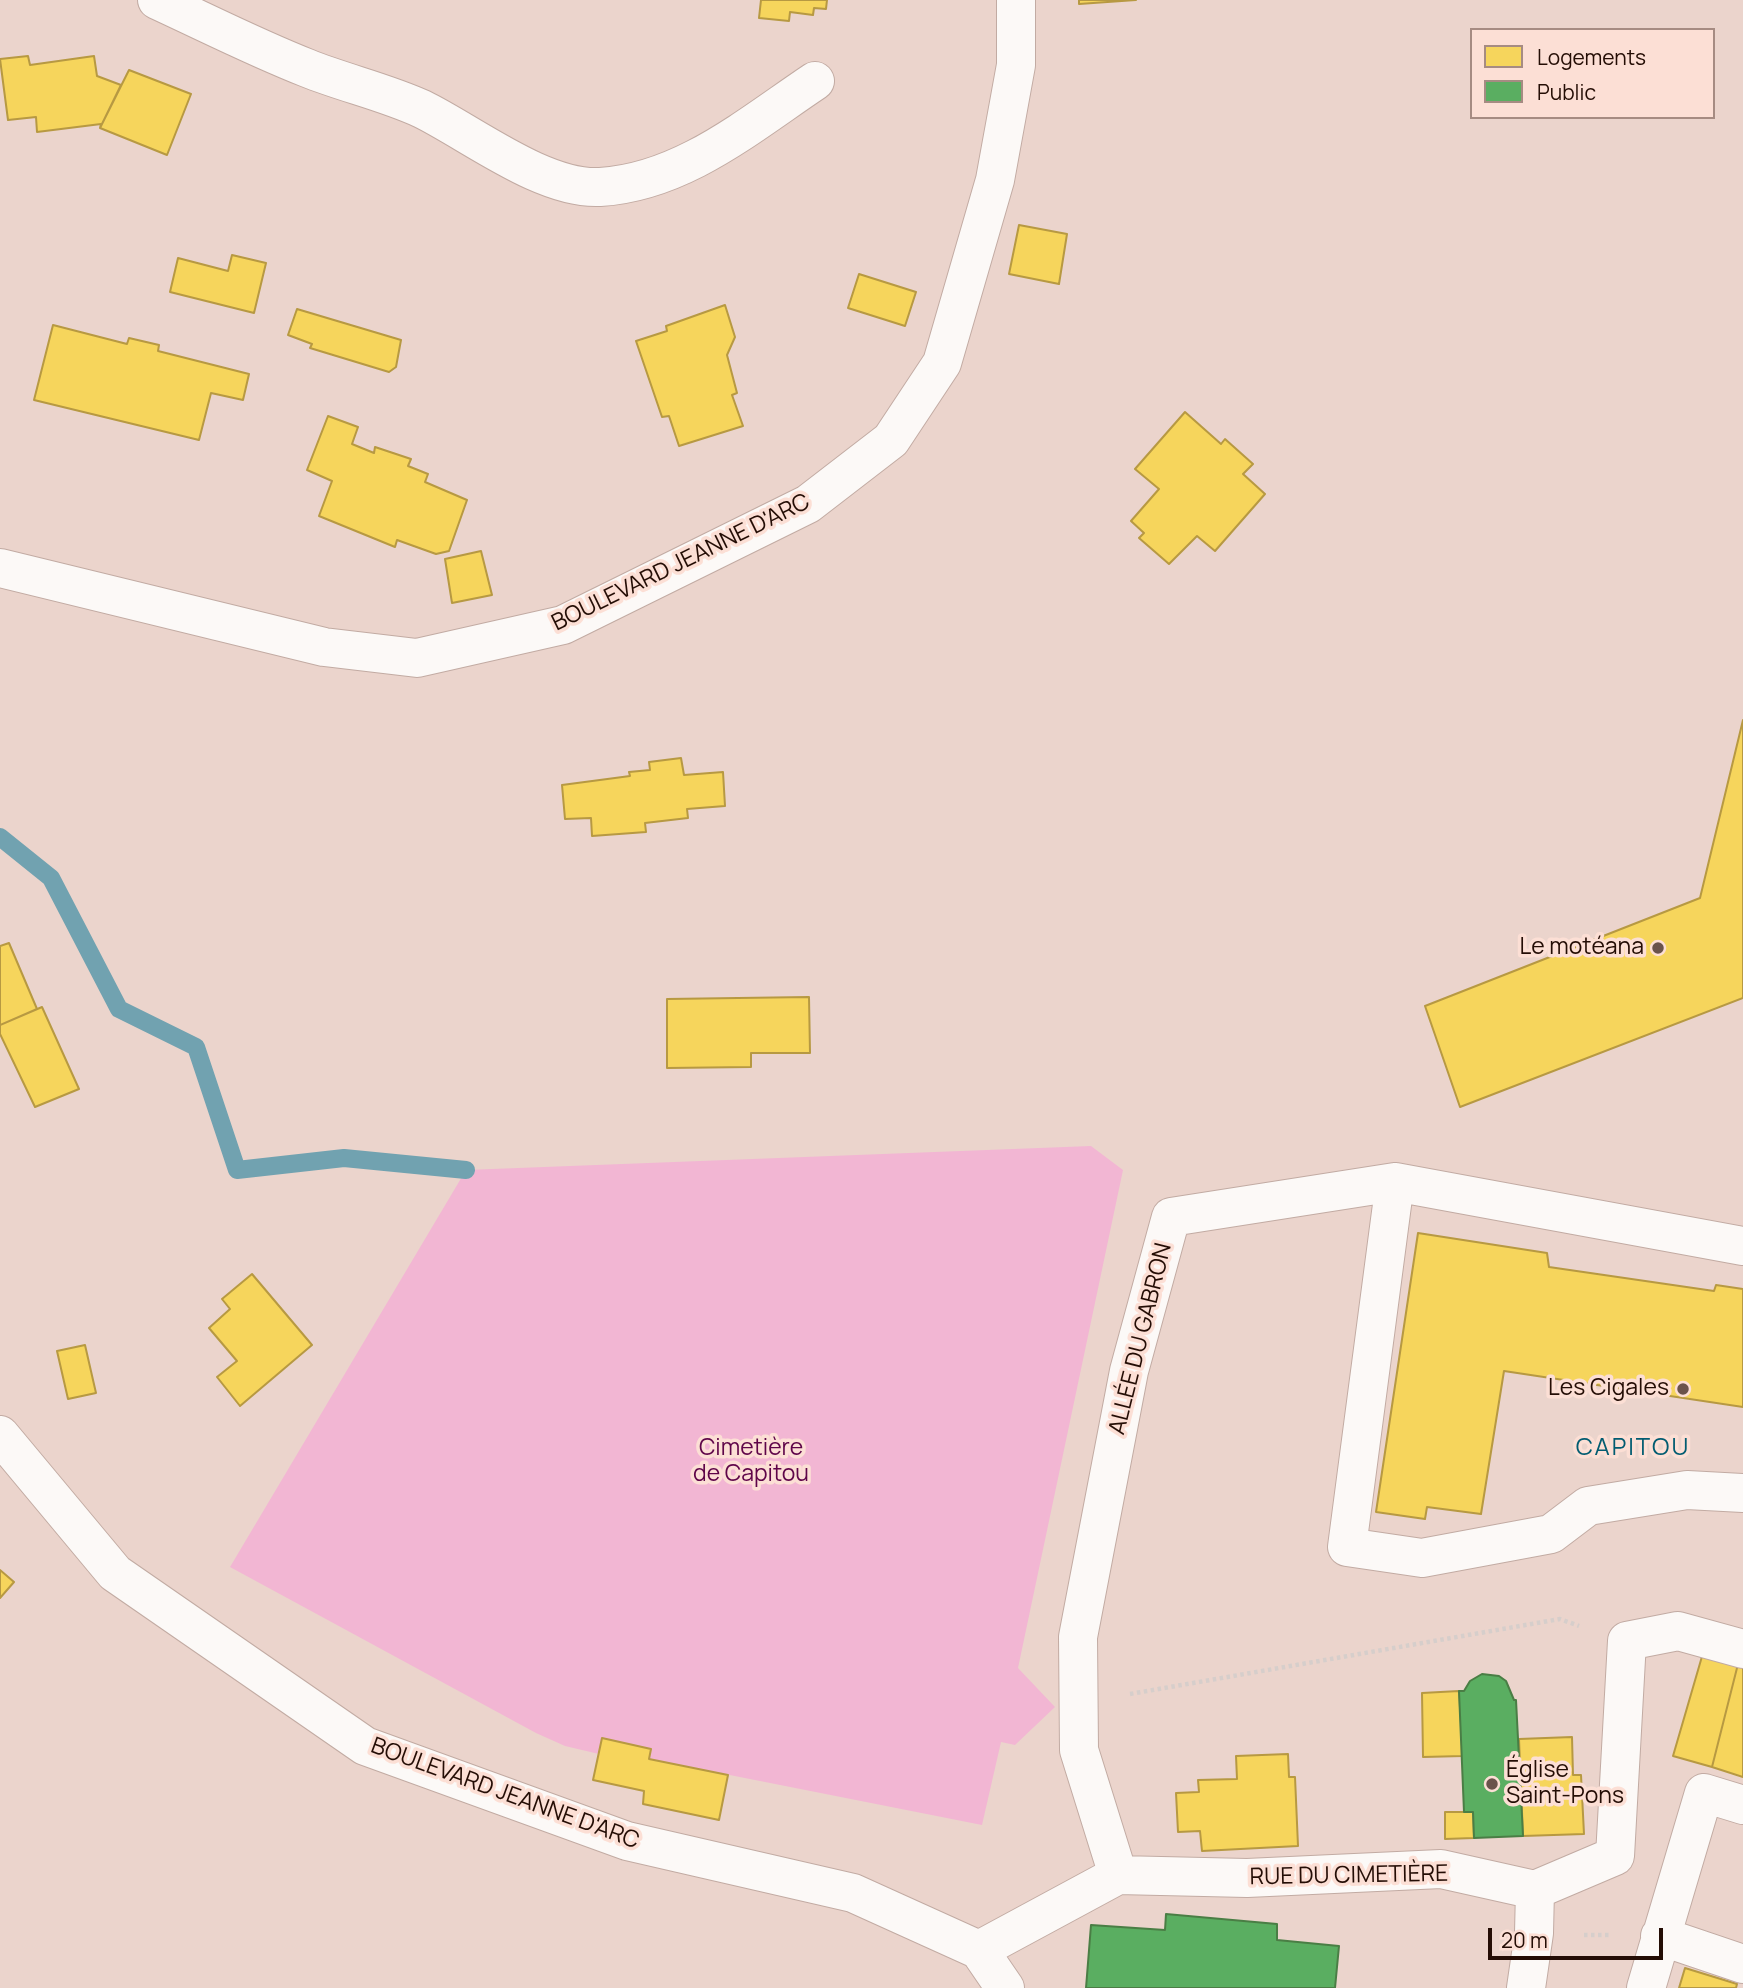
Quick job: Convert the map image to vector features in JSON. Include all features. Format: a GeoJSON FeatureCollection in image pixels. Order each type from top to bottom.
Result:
{"type":"FeatureCollection","features":[{"type":"Feature","properties":{"kind":"street"},"geometry":{"type":"LineString","coordinates":[[157,0],[307,68],[421,109],[510,160],[556,179],[597,187],[662,175],[695,160],[815,80]]}},
{"type":"Feature","properties":{"kind":"street","name":"BOULEVARD JEANNE D'ARC"},"geometry":{"type":"LineString","coordinates":[[0,568],[324,647],[417,658],[563,625],[808,504],[891,440],[942,363],[995,180],[1016,65],[1016,0]]}},
{"type":"Feature","properties":{"kind":"street"},"geometry":{"type":"LineString","coordinates":[[1395,1182],[1347,1546],[1422,1558],[1551,1534],[1588,1506],[1687,1490],[1743,1493]]}},
{"type":"Feature","properties":{"kind":"street","name":"ALLÉE DU GABRON"},"geometry":{"type":"LineString","coordinates":[[1118,1875],[1079,1750],[1078,1637],[1129,1371],[1171,1217],[1395,1182],[1646,1231],[1743,1246]]}},
{"type":"Feature","properties":{"kind":"street","name":"BOULEVARD JEANNE D'ARC"},"geometry":{"type":"LineString","coordinates":[[0,1435],[115,1573],[365,1746],[627,1841],[853,1893],[979,1950]]}},
{"type":"Feature","properties":{"kind":"street"},"geometry":{"type":"LineString","coordinates":[[1526,1988],[1534,1933],[1535,1890],[1615,1856],[1627,1641],[1678,1631],[1743,1650]]}},
{"type":"Feature","properties":{"kind":"street"},"geometry":{"type":"LineString","coordinates":[[1646,1988],[1704,1793],[1743,1805]]}},
{"type":"Feature","properties":{"kind":"street","name":"RUE DU CIMETIÈRE"},"geometry":{"type":"LineString","coordinates":[[1118,1875],[1247,1878],[1441,1869],[1535,1890]]}},
{"type":"Feature","properties":{"kind":"street"},"geometry":{"type":"LineString","coordinates":[[1005,1988],[979,1950],[1118,1875]]}},
{"type":"Feature","properties":{"kind":"street"},"geometry":{"type":"LineString","coordinates":[[1660,1936],[1743,1964]]}},
{"type":"Feature","properties":{"kind":"path"},"geometry":{"type":"LineString","coordinates":[[1080,1702],[1559,1619],[1627,1641]]}},
{"type":"Feature","properties":{"kind":"path"},"geometry":{"type":"LineString","coordinates":[[1534,1933],[1660,1936]]}},
{"type":"Feature","properties":{"kind":"green space","name":"Cimetière de Capitou"},"geometry":{"type":"Polygon","coordinates":[[[1091,1146],[1123,1170],[1018,1668],[1055,1707],[1015,1745],[1001,1742],[982,1825],[649,1759],[651,1749],[602,1738],[599,1754],[565,1746],[536,1733],[230,1567],[466,1170],[1091,1146]]]}},
{"type":"Feature","properties":{"kind":"building: Logements"},"geometry":{"type":"Polygon","coordinates":[[[761,0],[827,0],[826,9],[814,8],[813,15],[790,12],[789,21],[759,18],[761,0]]]}},
{"type":"Feature","properties":{"kind":"building: Logements"},"geometry":{"type":"Polygon","coordinates":[[[1079,0],[1136,0],[1079,4],[1079,0]]]}},
{"type":"Feature","properties":{"kind":"building: Logements"},"geometry":{"type":"Polygon","coordinates":[[[28,56],[30,65],[94,56],[97,76],[121,85],[100,128],[101,124],[37,132],[36,117],[8,120],[0,59],[28,56]]]}},
{"type":"Feature","properties":{"kind":"building: Logements"},"geometry":{"type":"Polygon","coordinates":[[[129,70],[191,94],[167,155],[100,128],[129,70]]]}},
{"type":"Feature","properties":{"kind":"building: Logements"},"geometry":{"type":"Polygon","coordinates":[[[1019,225],[1067,234],[1059,284],[1009,274],[1019,225]]]}},
{"type":"Feature","properties":{"kind":"building: Logements"},"geometry":{"type":"Polygon","coordinates":[[[232,255],[266,263],[254,313],[170,292],[178,258],[228,271],[232,255]]]}},
{"type":"Feature","properties":{"kind":"building: Logements"},"geometry":{"type":"Polygon","coordinates":[[[859,274],[916,292],[905,326],[848,308],[859,274]]]}},
{"type":"Feature","properties":{"kind":"building: Logements"},"geometry":{"type":"Polygon","coordinates":[[[725,305],[735,337],[727,355],[737,393],[732,395],[743,426],[679,446],[669,416],[662,417],[636,341],[667,331],[666,326],[725,305]]]}},
{"type":"Feature","properties":{"kind":"building: Logements"},"geometry":{"type":"Polygon","coordinates":[[[297,309],[401,340],[396,367],[389,372],[310,348],[312,344],[288,335],[297,309]]]}},
{"type":"Feature","properties":{"kind":"building: Logements"},"geometry":{"type":"Polygon","coordinates":[[[53,325],[127,344],[129,338],[159,345],[158,351],[249,374],[243,400],[211,393],[199,440],[34,400],[53,325]]]}},
{"type":"Feature","properties":{"kind":"building: Logements"},"geometry":{"type":"Polygon","coordinates":[[[1185,412],[1221,444],[1225,439],[1253,464],[1243,474],[1265,494],[1215,551],[1197,536],[1169,564],[1139,538],[1144,533],[1131,521],[1159,489],[1135,469],[1185,412]]]}},
{"type":"Feature","properties":{"kind":"building: Logements"},"geometry":{"type":"Polygon","coordinates":[[[328,416],[358,427],[352,444],[374,453],[375,447],[411,459],[408,466],[428,474],[425,482],[467,500],[449,551],[436,554],[397,540],[395,547],[319,516],[332,481],[307,470],[328,416]]]}},
{"type":"Feature","properties":{"kind":"building: Logements"},"geometry":{"type":"Polygon","coordinates":[[[481,551],[492,595],[452,603],[445,559],[481,551]]]}},
{"type":"Feature","properties":{"kind":"building: Logements","name":"Le motéana"},"geometry":{"type":"Polygon","coordinates":[[[1743,720],[1743,998],[1460,1107],[1425,1006],[1700,898],[1743,720]]]}},
{"type":"Feature","properties":{"kind":"building: Logements"},"geometry":{"type":"Polygon","coordinates":[[[681,758],[684,775],[723,772],[725,806],[687,809],[688,818],[645,823],[646,832],[592,836],[591,818],[565,819],[562,785],[630,776],[629,772],[650,770],[649,762],[681,758]]]}},
{"type":"Feature","properties":{"kind":"building: Logements"},"geometry":{"type":"Polygon","coordinates":[[[9,943],[37,1009],[0,1025],[0,946],[9,943]]]}},
{"type":"Feature","properties":{"kind":"building: Logements"},"geometry":{"type":"Polygon","coordinates":[[[809,997],[810,1053],[751,1053],[751,1067],[667,1068],[667,999],[809,997]]]}},
{"type":"Feature","properties":{"kind":"building: Logements"},"geometry":{"type":"Polygon","coordinates":[[[42,1007],[79,1089],[35,1107],[0,1034],[0,1025],[42,1007]]]}},
{"type":"Feature","properties":{"kind":"building: Logements","name":"Les Cigales"},"geometry":{"type":"Polygon","coordinates":[[[1418,1233],[1547,1253],[1549,1267],[1714,1291],[1716,1285],[1743,1289],[1743,1407],[1504,1371],[1481,1514],[1427,1507],[1425,1519],[1376,1512],[1418,1233]]]}},
{"type":"Feature","properties":{"kind":"building: Logements"},"geometry":{"type":"Polygon","coordinates":[[[252,1274],[312,1345],[240,1406],[217,1377],[237,1361],[209,1328],[230,1309],[222,1299],[252,1274]]]}},
{"type":"Feature","properties":{"kind":"building: Logements"},"geometry":{"type":"Polygon","coordinates":[[[85,1345],[96,1393],[68,1399],[57,1351],[85,1345]]]}},
{"type":"Feature","properties":{"kind":"building: Logements"},"geometry":{"type":"Polygon","coordinates":[[[0,1570],[14,1582],[0,1598],[0,1570]]]}},
{"type":"Feature","properties":{"kind":"building: Logements"},"geometry":{"type":"Polygon","coordinates":[[[1703,1653],[1738,1664],[1712,1767],[1673,1756],[1703,1653]]]}},
{"type":"Feature","properties":{"kind":"building: Logements"},"geometry":{"type":"Polygon","coordinates":[[[1738,1664],[1743,1666],[1743,1777],[1712,1767],[1738,1664]]]}},
{"type":"Feature","properties":{"kind":"building: Logements"},"geometry":{"type":"Polygon","coordinates":[[[1459,1691],[1463,1756],[1423,1757],[1422,1693],[1459,1691]]]}},
{"type":"Feature","properties":{"kind":"building: Logements"},"geometry":{"type":"Polygon","coordinates":[[[1572,1737],[1573,1775],[1581,1775],[1584,1834],[1523,1836],[1519,1739],[1572,1737]]]}},
{"type":"Feature","properties":{"kind":"building: Logements"},"geometry":{"type":"Polygon","coordinates":[[[602,1738],[651,1749],[649,1759],[728,1775],[719,1820],[643,1804],[644,1791],[593,1780],[602,1738]]]}},
{"type":"Feature","properties":{"kind":"building: Logements"},"geometry":{"type":"Polygon","coordinates":[[[1288,1754],[1289,1777],[1295,1777],[1298,1846],[1202,1851],[1200,1831],[1178,1832],[1176,1793],[1199,1792],[1198,1780],[1237,1779],[1236,1756],[1288,1754]]]}},
{"type":"Feature","properties":{"kind":"building: Logements"},"geometry":{"type":"Polygon","coordinates":[[[1445,1812],[1473,1812],[1474,1838],[1445,1839],[1445,1812]]]}},
{"type":"Feature","properties":{"kind":"building: Logements"},"geometry":{"type":"Polygon","coordinates":[[[1685,1968],[1737,1984],[1736,1988],[1679,1988],[1685,1968]]]}},
{"type":"Feature","properties":{"kind":"building: Public","name":"Église Saint-Pons"},"geometry":{"type":"Polygon","coordinates":[[[1482,1674],[1499,1676],[1506,1681],[1516,1700],[1523,1836],[1474,1838],[1473,1812],[1464,1812],[1459,1691],[1464,1691],[1470,1681],[1482,1674]]]}},
{"type":"Feature","properties":{"kind":"building: Public"},"geometry":{"type":"Polygon","coordinates":[[[1166,1914],[1277,1924],[1277,1940],[1339,1946],[1335,1988],[1086,1988],[1091,1925],[1165,1930],[1166,1914]]]}},
{"type":"Feature","properties":{"kind":"waterway"},"geometry":{"type":"LineString","coordinates":[[0,837],[51,878],[119,1009],[196,1047],[237,1170],[344,1158],[466,1170]]}},
{"type":"Feature","properties":{"kind":"place","name":"Le motéana"},"geometry":{"type":"Point","coordinates":[1658,948]}},
{"type":"Feature","properties":{"kind":"place","name":"Les Cigales"},"geometry":{"type":"Point","coordinates":[1683,1389]}},
{"type":"Feature","properties":{"kind":"place","name":"Église Saint-Pons"},"geometry":{"type":"Point","coordinates":[1492,1784]}},
{"type":"Feature","properties":{"kind":"district","name":"CAPITOU"},"geometry":{"type":"Point","coordinates":[1633,1448]}}]}
